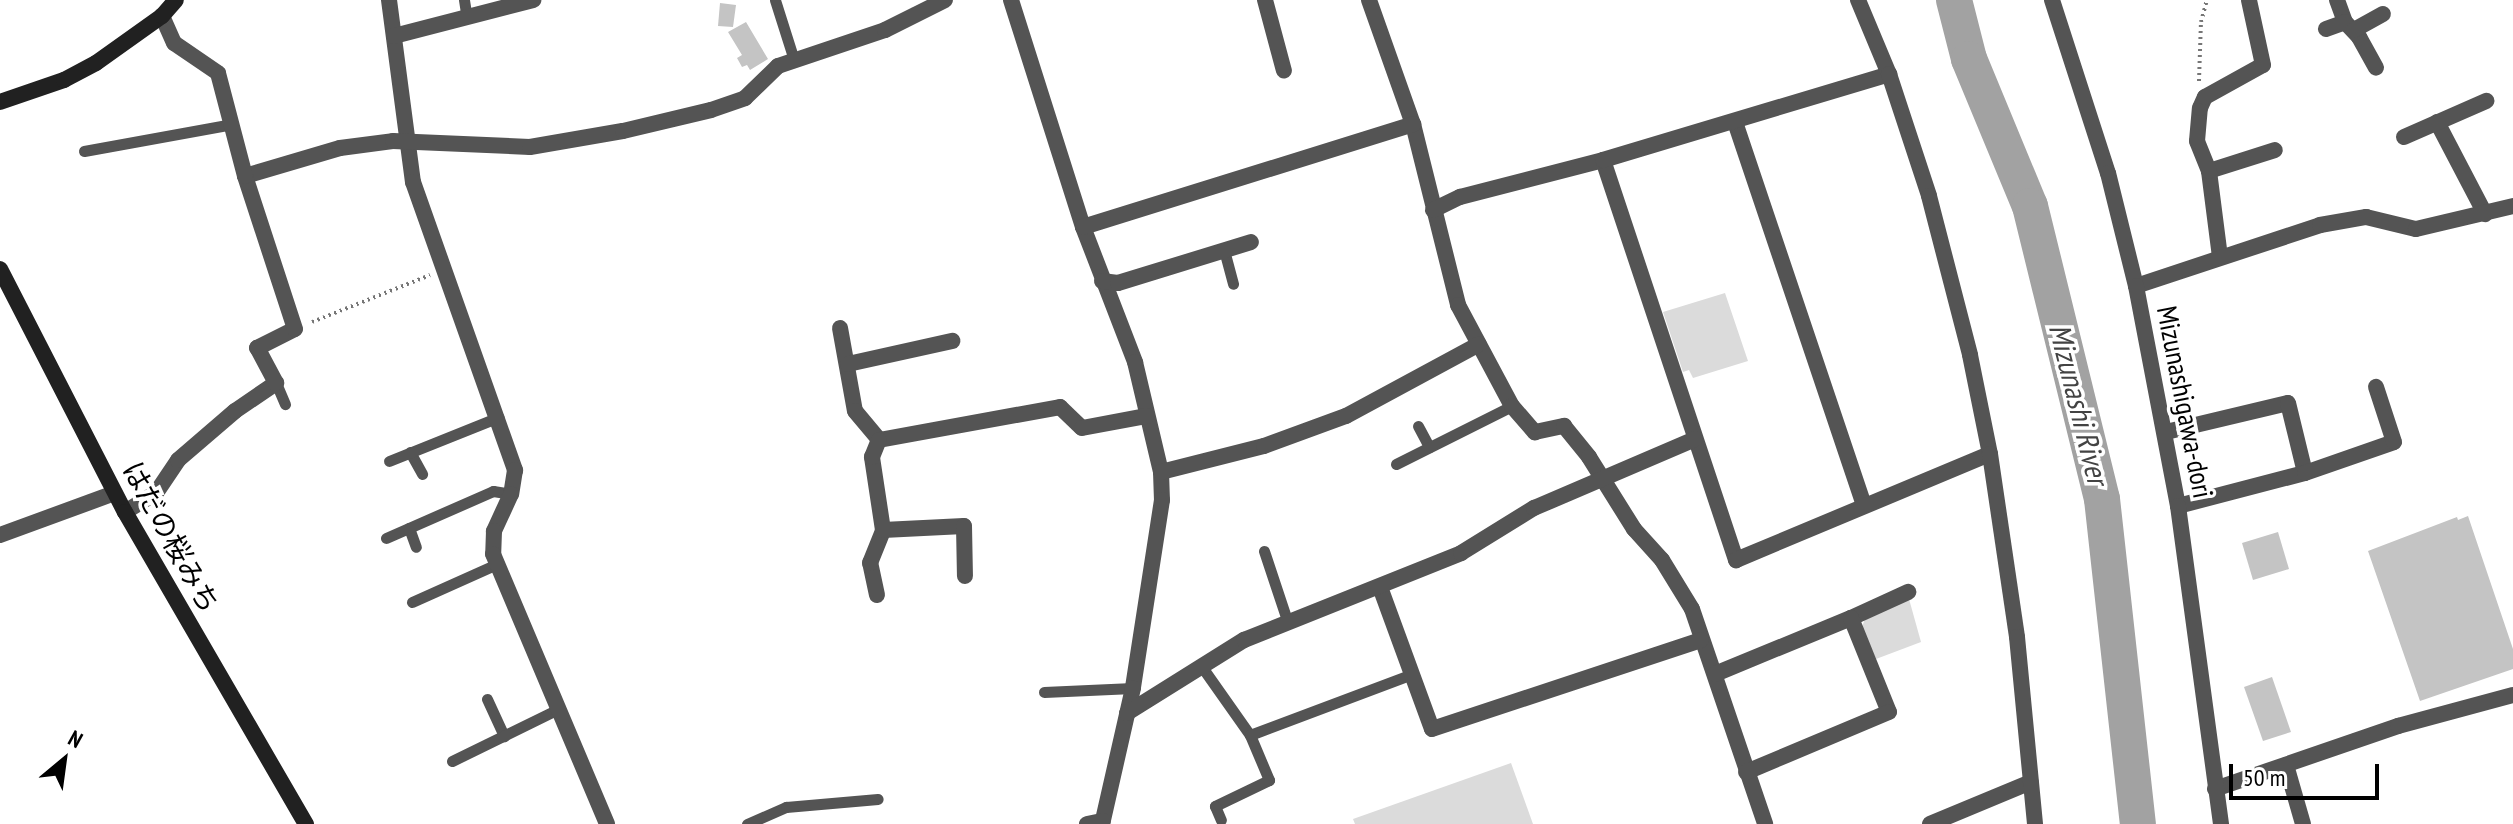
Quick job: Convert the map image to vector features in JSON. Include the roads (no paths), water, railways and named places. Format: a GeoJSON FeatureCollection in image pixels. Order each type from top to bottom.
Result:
{"type":"FeatureCollection","features":[{"type":"Feature","properties":{"kind":"main road"},"geometry":{"type":"LineString","coordinates":[[0,102],[64,80],[96,63],[162,16],[175,0]]}},
{"type":"Feature","properties":{"kind":"main road","name":"はだの桜みち"},"geometry":{"type":"LineString","coordinates":[[0,269],[125,512],[306,824]]}},
{"type":"Feature","properties":{"kind":"street"},"geometry":{"type":"LineString","coordinates":[[389,0],[413,182],[442,271],[499,417],[515,470],[511,494],[494,531],[493,554],[607,824]]}},
{"type":"Feature","properties":{"kind":"street"},"geometry":{"type":"LineString","coordinates":[[394,36],[533,0]]}},
{"type":"Feature","properties":{"kind":"street"},"geometry":{"type":"LineString","coordinates":[[245,176],[340,148],[406,142],[530,147],[623,131],[711,110],[745,98],[778,66],[885,30],[945,0]]}},
{"type":"Feature","properties":{"kind":"street"},"geometry":{"type":"LineString","coordinates":[[1011,0],[1083,227],[1135,362],[1161,472],[1162,500],[1133,688],[1097,823]]}},
{"type":"Feature","properties":{"kind":"street"},"geometry":{"type":"LineString","coordinates":[[1265,0],[1284,71]]}},
{"type":"Feature","properties":{"kind":"street"},"geometry":{"type":"LineString","coordinates":[[1369,0],[1413,124],[1458,305],[1512,406],[1535,432],[1564,426],[1634,529],[1662,560],[1692,609],[1765,824]]}},
{"type":"Feature","properties":{"kind":"street"},"geometry":{"type":"LineString","coordinates":[[1858,0],[1889,74],[1929,196],[1970,355],[1990,454],[2017,637],[2035,824]]}},
{"type":"Feature","properties":{"kind":"street","name":"Mizunashigawa-dori"},"geometry":{"type":"LineString","coordinates":[[2052,0],[2108,173],[2136,286],[2166,432],[2221,824]]}},
{"type":"Feature","properties":{"kind":"street"},"geometry":{"type":"LineString","coordinates":[[2220,257],[2209,171],[2197,141],[2200,108],[2205,97],[2263,65],[2249,0]]}},
{"type":"Feature","properties":{"kind":"street"},"geometry":{"type":"LineString","coordinates":[[2337,0],[2349,26],[2376,68]]}},
{"type":"Feature","properties":{"kind":"street"},"geometry":{"type":"LineString","coordinates":[[2326,29],[2349,26],[2383,14]]}},
{"type":"Feature","properties":{"kind":"street"},"geometry":{"type":"LineString","coordinates":[[125,512],[156,493],[178,460],[235,411],[276,383],[257,348],[295,329],[245,176],[218,73],[174,43],[162,16]]}},
{"type":"Feature","properties":{"kind":"street"},"geometry":{"type":"LineString","coordinates":[[1433,210],[1460,197],[1603,160],[1889,74]]}},
{"type":"Feature","properties":{"kind":"street"},"geometry":{"type":"LineString","coordinates":[[2404,137],[2486,101]]}},
{"type":"Feature","properties":{"kind":"street"},"geometry":{"type":"LineString","coordinates":[[1735,122],[1864,505]]}},
{"type":"Feature","properties":{"kind":"street"},"geometry":{"type":"LineString","coordinates":[[2437,122],[2485,214]]}},
{"type":"Feature","properties":{"kind":"street"},"geometry":{"type":"LineString","coordinates":[[1083,227],[1413,124]]}},
{"type":"Feature","properties":{"kind":"street"},"geometry":{"type":"LineString","coordinates":[[2209,171],[2275,150]]}},
{"type":"Feature","properties":{"kind":"street"},"geometry":{"type":"LineString","coordinates":[[1603,160],[1736,560],[1990,454]]}},
{"type":"Feature","properties":{"kind":"street"},"geometry":{"type":"LineString","coordinates":[[2136,286],[2320,225],[2366,217],[2416,229],[2513,206]]}},
{"type":"Feature","properties":{"kind":"street"},"geometry":{"type":"LineString","coordinates":[[1102,281],[1118,283],[1251,242]]}},
{"type":"Feature","properties":{"kind":"street"},"geometry":{"type":"LineString","coordinates":[[840,328],[855,411],[879,440]]}},
{"type":"Feature","properties":{"kind":"street"},"geometry":{"type":"LineString","coordinates":[[848,364],[952,341]]}},
{"type":"Feature","properties":{"kind":"street"},"geometry":{"type":"LineString","coordinates":[[1161,472],[1264,446],[1346,416],[1479,344]]}},
{"type":"Feature","properties":{"kind":"street"},"geometry":{"type":"LineString","coordinates":[[2178,506],[2305,473],[2394,442],[2376,387]]}},
{"type":"Feature","properties":{"kind":"street"},"geometry":{"type":"LineString","coordinates":[[2166,432],[2288,403],[2305,473]]}},
{"type":"Feature","properties":{"kind":"street"},"geometry":{"type":"LineString","coordinates":[[879,440],[1060,407],[1082,428],[1147,416]]}},
{"type":"Feature","properties":{"kind":"street"},"geometry":{"type":"LineString","coordinates":[[1127,713],[1244,640],[1461,553],[1534,508],[1695,439]]}},
{"type":"Feature","properties":{"kind":"street"},"geometry":{"type":"LineString","coordinates":[[877,595],[870,563],[883,530],[872,457],[879,440]]}},
{"type":"Feature","properties":{"kind":"street"},"geometry":{"type":"LineString","coordinates":[[0,535],[115,493]]}},
{"type":"Feature","properties":{"kind":"street"},"geometry":{"type":"LineString","coordinates":[[883,530],[964,526],[965,576]]}},
{"type":"Feature","properties":{"kind":"street"},"geometry":{"type":"LineString","coordinates":[[1380,587],[1432,729],[1701,640]]}},
{"type":"Feature","properties":{"kind":"street"},"geometry":{"type":"LineString","coordinates":[[1715,674],[1908,592]]}},
{"type":"Feature","properties":{"kind":"street"},"geometry":{"type":"LineString","coordinates":[[1746,772],[1889,712],[1851,618]]}},
{"type":"Feature","properties":{"kind":"street"},"geometry":{"type":"LineString","coordinates":[[2215,789],[2398,726],[2513,695]]}},
{"type":"Feature","properties":{"kind":"street"},"geometry":{"type":"LineString","coordinates":[[2286,765],[2303,824]]}},
{"type":"Feature","properties":{"kind":"street"},"geometry":{"type":"LineString","coordinates":[[1930,824],[2031,782]]}},
{"type":"Feature","properties":{"kind":"lane"},"geometry":{"type":"LineString","coordinates":[[464,0],[467,18]]}},
{"type":"Feature","properties":{"kind":"lane"},"geometry":{"type":"LineString","coordinates":[[775,0],[794,60]]}},
{"type":"Feature","properties":{"kind":"lane"},"geometry":{"type":"LineString","coordinates":[[84,151],[233,124]]}},
{"type":"Feature","properties":{"kind":"lane"},"geometry":{"type":"LineString","coordinates":[[1224,250],[1233,284]]}},
{"type":"Feature","properties":{"kind":"lane"},"geometry":{"type":"LineString","coordinates":[[276,383],[285,404]]}},
{"type":"Feature","properties":{"kind":"lane"},"geometry":{"type":"LineString","coordinates":[[1396,464],[1512,406]]}},
{"type":"Feature","properties":{"kind":"lane"},"geometry":{"type":"LineString","coordinates":[[389,461],[499,417]]}},
{"type":"Feature","properties":{"kind":"lane"},"geometry":{"type":"LineString","coordinates":[[1418,426],[1429,447]]}},
{"type":"Feature","properties":{"kind":"lane"},"geometry":{"type":"LineString","coordinates":[[410,452],[422,474]]}},
{"type":"Feature","properties":{"kind":"lane"},"geometry":{"type":"LineString","coordinates":[[386,538],[493,491],[511,494]]}},
{"type":"Feature","properties":{"kind":"lane"},"geometry":{"type":"LineString","coordinates":[[409,528],[416,547]]}},
{"type":"Feature","properties":{"kind":"lane"},"geometry":{"type":"LineString","coordinates":[[1264,551],[1288,623]]}},
{"type":"Feature","properties":{"kind":"lane"},"geometry":{"type":"LineString","coordinates":[[412,602],[497,564]]}},
{"type":"Feature","properties":{"kind":"lane"},"geometry":{"type":"LineString","coordinates":[[1202,667],[1250,735],[1269,780],[1215,806],[1221,820]]}},
{"type":"Feature","properties":{"kind":"lane"},"geometry":{"type":"LineString","coordinates":[[1250,735],[1412,674]]}},
{"type":"Feature","properties":{"kind":"lane"},"geometry":{"type":"LineString","coordinates":[[1044,692],[1133,688]]}},
{"type":"Feature","properties":{"kind":"lane"},"geometry":{"type":"LineString","coordinates":[[487,699],[504,736]]}},
{"type":"Feature","properties":{"kind":"lane"},"geometry":{"type":"LineString","coordinates":[[452,761],[558,709]]}},
{"type":"Feature","properties":{"kind":"lane"},"geometry":{"type":"LineString","coordinates":[[747,824],[786,807],[878,799]]}},
{"type":"Feature","properties":{"kind":"waterway","name":"Mizunashi River"},"geometry":{"type":"LineString","coordinates":[[1954,0],[1969,59],[2030,206],[2102,499],[2138,824]]}}]}
